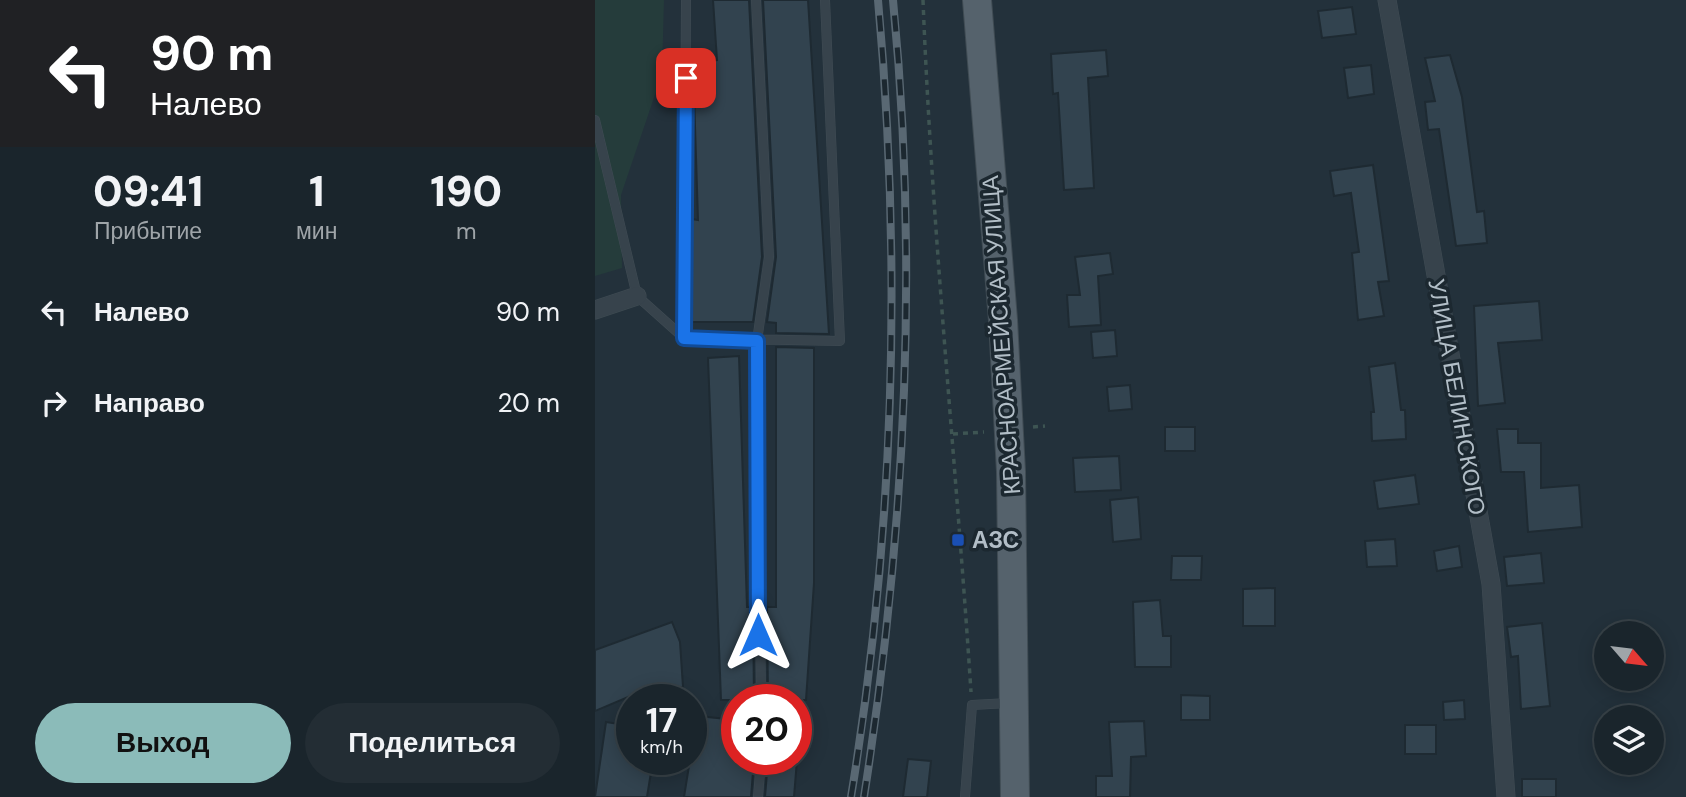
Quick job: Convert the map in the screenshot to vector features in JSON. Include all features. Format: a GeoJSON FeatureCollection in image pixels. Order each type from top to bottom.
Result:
{"type":"FeatureCollection","features":[{"type":"Feature","properties":{"kind":"main road","name":"КРАСНОАРМЕЙСКАЯ УЛИЦА"},"geometry":{"type":"LineString","coordinates":[[977,0],[1003,320],[1011,462],[1015,797]]}},
{"type":"Feature","properties":{"kind":"street","name":"УЛИЦА БЕЛИНСКОГО"},"geometry":{"type":"LineString","coordinates":[[1387,0],[1491,584],[1506,797]]}},
{"type":"Feature","properties":{"kind":"street"},"geometry":{"type":"LineString","coordinates":[[595,310],[637,296]]}},
{"type":"Feature","properties":{"kind":"lane"},"geometry":{"type":"LineString","coordinates":[[684,338],[686,0]]}},
{"type":"Feature","properties":{"kind":"lane"},"geometry":{"type":"LineString","coordinates":[[755,0],[769,257],[757,341],[761,684]]}},
{"type":"Feature","properties":{"kind":"lane"},"geometry":{"type":"LineString","coordinates":[[595,120],[637,296],[684,338],[840,341],[825,0]]}},
{"type":"Feature","properties":{"kind":"lane"},"geometry":{"type":"LineString","coordinates":[[965,797],[972,705],[1014,703]]}},
{"type":"Feature","properties":{"kind":"lane"},"geometry":{"type":"LineString","coordinates":[[758,797],[760,775]]}},
{"type":"Feature","properties":{"kind":"path"},"geometry":{"type":"LineString","coordinates":[[923,0],[930,180],[956,462],[972,705]]}},
{"type":"Feature","properties":{"kind":"green space"},"geometry":{"type":"Polygon","coordinates":[[[595,0],[664,0],[662,74],[621,195],[622,268],[595,276],[595,0]]]}},
{"type":"Feature","properties":{"kind":"building"},"geometry":{"type":"Polygon","coordinates":[[[713,0],[749,0],[762,257],[753,322],[691,322],[692,219],[698,220],[693,63],[717,60],[713,0]]]}},
{"type":"Feature","properties":{"kind":"building"},"geometry":{"type":"Polygon","coordinates":[[[763,0],[808,0],[829,334],[776,333],[776,323],[767,322],[776,257],[763,0]]]}},
{"type":"Feature","properties":{"kind":"building"},"geometry":{"type":"Polygon","coordinates":[[[1352,7],[1356,34],[1322,38],[1318,11],[1352,7]]]}},
{"type":"Feature","properties":{"kind":"building"},"geometry":{"type":"Polygon","coordinates":[[[1106,50],[1108,76],[1088,78],[1094,188],[1064,190],[1058,93],[1053,94],[1051,54],[1106,50]]]}},
{"type":"Feature","properties":{"kind":"building"},"geometry":{"type":"Polygon","coordinates":[[[1450,55],[1462,97],[1477,212],[1484,211],[1487,243],[1456,246],[1439,129],[1428,130],[1425,102],[1435,101],[1425,58],[1450,55]]]}},
{"type":"Feature","properties":{"kind":"building"},"geometry":{"type":"Polygon","coordinates":[[[1371,65],[1374,94],[1348,98],[1344,68],[1371,65]]]}},
{"type":"Feature","properties":{"kind":"building"},"geometry":{"type":"Polygon","coordinates":[[[1373,165],[1389,281],[1378,282],[1384,316],[1358,320],[1352,253],[1359,252],[1351,193],[1334,196],[1330,171],[1373,165]]]}},
{"type":"Feature","properties":{"kind":"building"},"geometry":{"type":"Polygon","coordinates":[[[1110,253],[1113,274],[1098,276],[1101,325],[1069,327],[1067,295],[1080,295],[1075,257],[1110,253]]]}},
{"type":"Feature","properties":{"kind":"building"},"geometry":{"type":"Polygon","coordinates":[[[1539,301],[1542,340],[1498,343],[1505,403],[1478,406],[1474,306],[1539,301]]]}},
{"type":"Feature","properties":{"kind":"building"},"geometry":{"type":"Polygon","coordinates":[[[1115,330],[1117,356],[1093,358],[1091,332],[1115,330]]]}},
{"type":"Feature","properties":{"kind":"building"},"geometry":{"type":"Polygon","coordinates":[[[776,347],[814,348],[814,583],[807,684],[768,684],[767,607],[776,607],[776,347]]]}},
{"type":"Feature","properties":{"kind":"building"},"geometry":{"type":"Polygon","coordinates":[[[739,356],[747,607],[753,607],[754,684],[721,684],[721,700],[708,358],[739,356]]]}},
{"type":"Feature","properties":{"kind":"building"},"geometry":{"type":"Polygon","coordinates":[[[1395,363],[1401,410],[1405,410],[1406,439],[1372,441],[1371,412],[1374,412],[1369,367],[1395,363]]]}},
{"type":"Feature","properties":{"kind":"building"},"geometry":{"type":"Polygon","coordinates":[[[1130,385],[1132,409],[1109,411],[1107,387],[1130,385]]]}},
{"type":"Feature","properties":{"kind":"building"},"geometry":{"type":"Polygon","coordinates":[[[1165,427],[1195,427],[1195,451],[1165,451],[1165,427]]]}},
{"type":"Feature","properties":{"kind":"building"},"geometry":{"type":"Polygon","coordinates":[[[1497,429],[1518,429],[1518,443],[1541,443],[1541,488],[1579,485],[1582,527],[1528,532],[1524,472],[1501,472],[1497,429]]]}},
{"type":"Feature","properties":{"kind":"building"},"geometry":{"type":"Polygon","coordinates":[[[1119,456],[1121,490],[1075,492],[1073,458],[1119,456]]]}},
{"type":"Feature","properties":{"kind":"building"},"geometry":{"type":"Polygon","coordinates":[[[1415,475],[1419,504],[1378,509],[1374,481],[1415,475]]]}},
{"type":"Feature","properties":{"kind":"building"},"geometry":{"type":"Polygon","coordinates":[[[1138,497],[1141,539],[1113,542],[1110,500],[1138,497]]]}},
{"type":"Feature","properties":{"kind":"building"},"geometry":{"type":"Polygon","coordinates":[[[1395,539],[1397,566],[1367,567],[1365,541],[1395,539]]]}},
{"type":"Feature","properties":{"kind":"building"},"geometry":{"type":"Polygon","coordinates":[[[1459,546],[1462,567],[1437,571],[1434,551],[1459,546]]]}},
{"type":"Feature","properties":{"kind":"building"},"geometry":{"type":"Polygon","coordinates":[[[1541,553],[1544,583],[1507,586],[1504,557],[1541,553]]]}},
{"type":"Feature","properties":{"kind":"building"},"geometry":{"type":"Polygon","coordinates":[[[1172,556],[1202,556],[1201,580],[1171,580],[1172,556]]]}},
{"type":"Feature","properties":{"kind":"building"},"geometry":{"type":"Polygon","coordinates":[[[1275,588],[1275,626],[1243,626],[1243,589],[1275,588]]]}},
{"type":"Feature","properties":{"kind":"building"},"geometry":{"type":"Polygon","coordinates":[[[1160,600],[1163,636],[1171,636],[1171,667],[1135,667],[1133,602],[1160,600]]]}},
{"type":"Feature","properties":{"kind":"building"},"geometry":{"type":"Polygon","coordinates":[[[672,622],[680,642],[683,684],[616,684],[616,702],[595,711],[595,650],[672,622]]]}},
{"type":"Feature","properties":{"kind":"building"},"geometry":{"type":"Polygon","coordinates":[[[1542,623],[1550,706],[1521,709],[1518,656],[1511,657],[1507,627],[1542,623]]]}},
{"type":"Feature","properties":{"kind":"building"},"geometry":{"type":"Polygon","coordinates":[[[1181,695],[1210,696],[1210,720],[1181,720],[1181,695]]]}},
{"type":"Feature","properties":{"kind":"building"},"geometry":{"type":"Polygon","coordinates":[[[1464,700],[1465,719],[1444,720],[1443,702],[1464,700]]]}},
{"type":"Feature","properties":{"kind":"building"},"geometry":{"type":"Polygon","coordinates":[[[707,717],[721,718],[721,775],[753,775],[751,797],[684,797],[688,775],[707,775],[707,717]]]}},
{"type":"Feature","properties":{"kind":"building"},"geometry":{"type":"Polygon","coordinates":[[[1144,721],[1146,756],[1131,757],[1130,797],[1096,797],[1096,776],[1112,776],[1109,722],[1144,721]]]}},
{"type":"Feature","properties":{"kind":"building"},"geometry":{"type":"Polygon","coordinates":[[[606,722],[616,724],[616,775],[651,775],[647,797],[595,797],[606,722]]]}},
{"type":"Feature","properties":{"kind":"building"},"geometry":{"type":"Polygon","coordinates":[[[1405,725],[1436,725],[1436,754],[1405,754],[1405,725]]]}},
{"type":"Feature","properties":{"kind":"building"},"geometry":{"type":"Polygon","coordinates":[[[908,759],[931,761],[927,797],[903,797],[908,759]]]}},
{"type":"Feature","properties":{"kind":"building"},"geometry":{"type":"Polygon","coordinates":[[[767,775],[796,775],[794,797],[765,797],[767,775]]]}},
{"type":"Feature","properties":{"kind":"building"},"geometry":{"type":"Polygon","coordinates":[[[1522,779],[1556,779],[1556,797],[1522,797],[1522,779]]]}},
{"type":"Feature","properties":{"kind":"railway"},"geometry":{"type":"LineString","coordinates":[[851,797],[877,599],[890,399],[890,199],[878,0]]}},
{"type":"Feature","properties":{"kind":"railway"},"geometry":{"type":"LineString","coordinates":[[864,797],[889,599],[904,399],[905,199],[893,0]]}},
{"type":"Feature","properties":{"kind":"place","name":"АЗС"},"geometry":{"type":"Point","coordinates":[958,540]}},
{"type":"Feature","properties":{"kind":"route"},"geometry":{"type":"LineString","coordinates":[[686,78],[684,338],[757,341],[758,635]]}}]}
